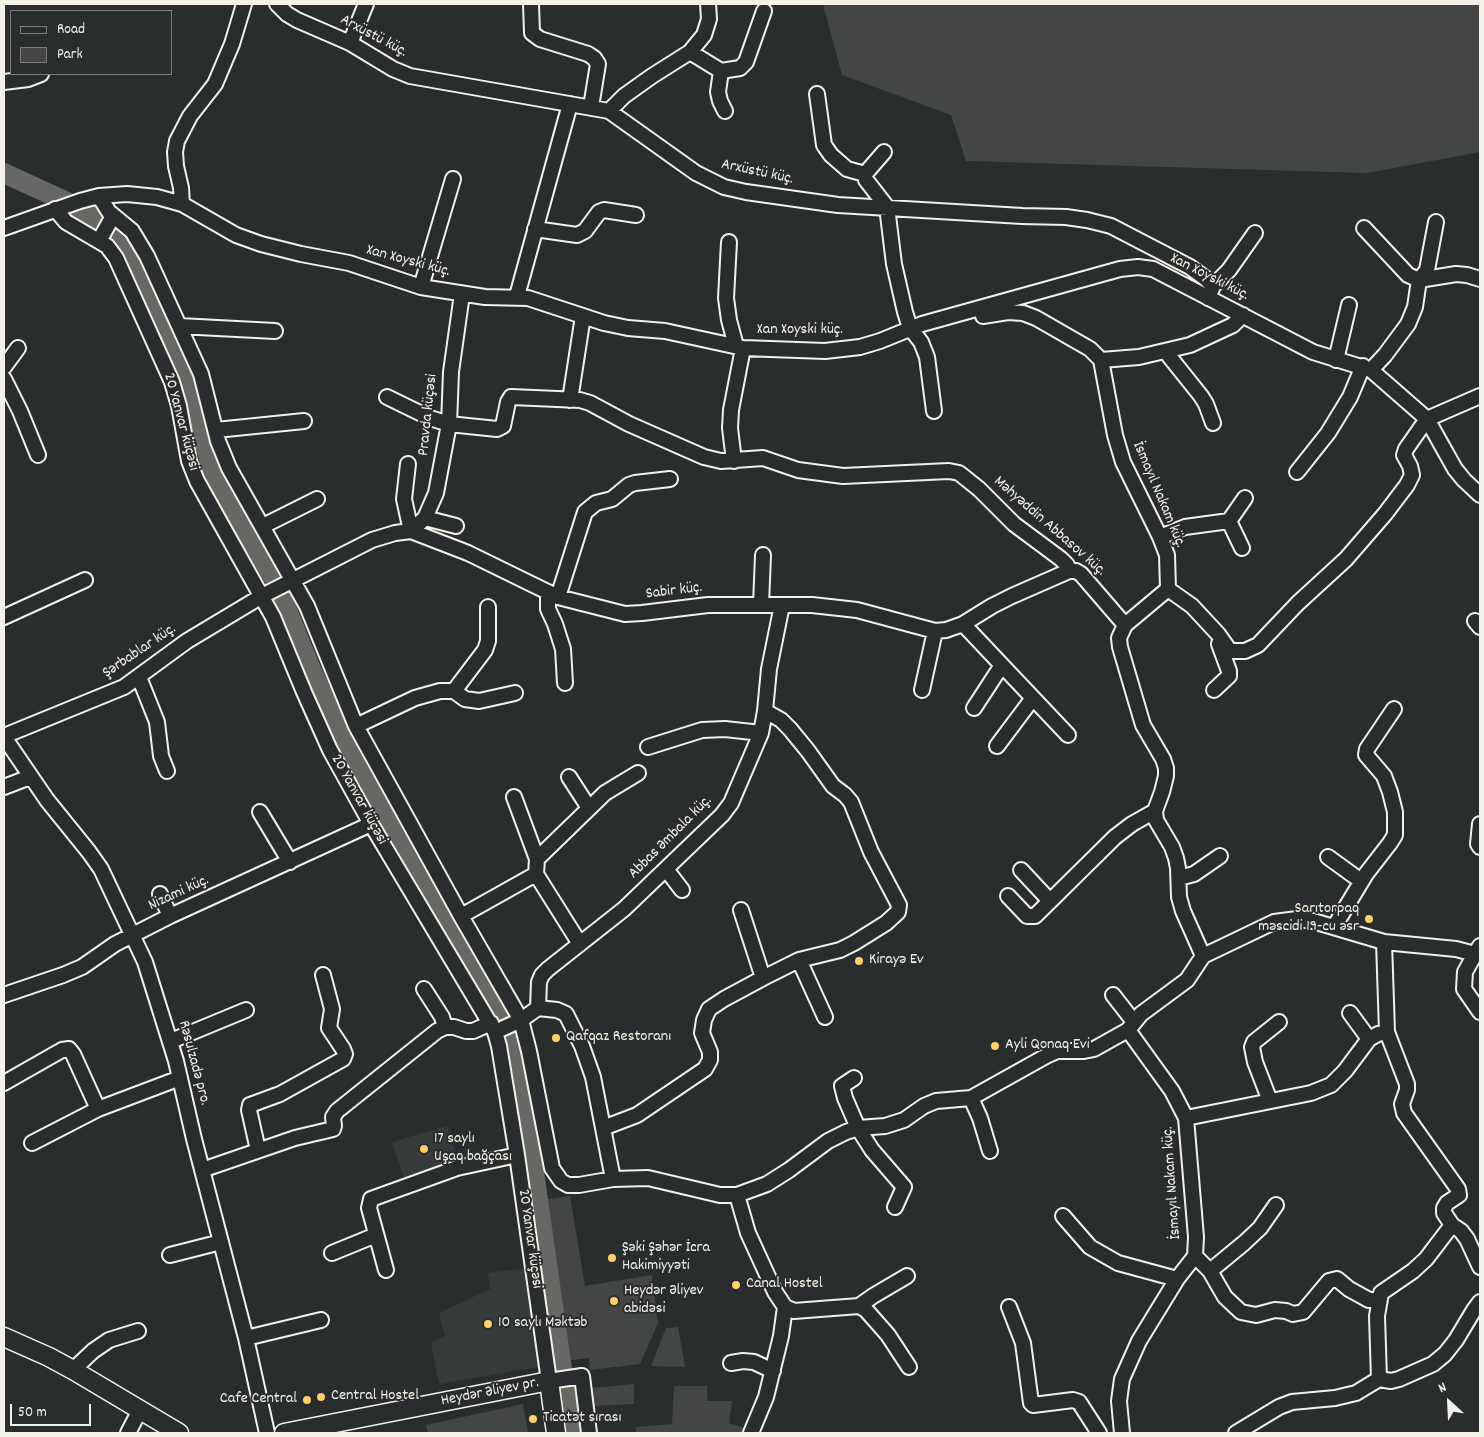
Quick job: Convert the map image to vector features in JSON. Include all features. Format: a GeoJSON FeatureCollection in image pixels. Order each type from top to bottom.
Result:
{"type":"FeatureCollection","features":[{"type":"Feature","properties":{"kind":"main road"},"geometry":{"type":"LineString","coordinates":[[4,1337],[73,1370],[179,1433]]}},
{"type":"Feature","properties":{"kind":"main road","name":"Heydər Əliyev pr."},"geometry":{"type":"LineString","coordinates":[[284,1433],[553,1381]]}},
{"type":"Feature","properties":{"kind":"main road","name":"20 Yanvar küçəsi"},"geometry":{"type":"LineString","coordinates":[[553,1381],[556,1433]]}},
{"type":"Feature","properties":{"kind":"street"},"geometry":{"type":"LineString","coordinates":[[182,204],[181,188],[176,166],[175,152],[177,141],[190,116],[215,84],[232,44],[244,4]]}},
{"type":"Feature","properties":{"kind":"street","name":"Arxüstü küç."},"geometry":{"type":"LineString","coordinates":[[277,4],[287,14],[298,20],[350,43],[393,69],[410,76],[610,111],[696,173],[724,186],[746,192],[818,203],[1066,217],[1088,220],[1111,226],[1190,267],[1204,278],[1210,292]]}},
{"type":"Feature","properties":{"kind":"street"},"geometry":{"type":"LineString","coordinates":[[350,43],[366,4]]}},
{"type":"Feature","properties":{"kind":"street"},"geometry":{"type":"LineString","coordinates":[[531,4],[532,34],[540,39],[588,54],[598,64],[591,107]]}},
{"type":"Feature","properties":{"kind":"street"},"geometry":{"type":"LineString","coordinates":[[610,111],[624,96],[690,52],[704,35],[709,19],[708,4]]}},
{"type":"Feature","properties":{"kind":"street"},"geometry":{"type":"LineString","coordinates":[[690,52],[721,71],[740,68],[746,62],[764,11]]}},
{"type":"Feature","properties":{"kind":"street"},"geometry":{"type":"LineString","coordinates":[[721,71],[718,92],[725,111]]}},
{"type":"Feature","properties":{"kind":"street"},"geometry":{"type":"LineString","coordinates":[[4,82],[28,79],[38,75]]}},
{"type":"Feature","properties":{"kind":"street"},"geometry":{"type":"LineString","coordinates":[[817,94],[824,145],[831,156],[847,169],[865,174]]}},
{"type":"Feature","properties":{"kind":"street"},"geometry":{"type":"LineString","coordinates":[[517,296],[570,104]]}},
{"type":"Feature","properties":{"kind":"street"},"geometry":{"type":"LineString","coordinates":[[865,174],[884,152]]}},
{"type":"Feature","properties":{"kind":"street"},"geometry":{"type":"LineString","coordinates":[[865,174],[866,180],[887,207],[894,264],[905,312],[910,328],[921,342],[927,357],[934,411]]}},
{"type":"Feature","properties":{"kind":"street"},"geometry":{"type":"LineString","coordinates":[[421,287],[453,179]]}},
{"type":"Feature","properties":{"kind":"street","name":"Xan Xoyski küç."},"geometry":{"type":"LineString","coordinates":[[56,209],[80,200],[99,196],[126,194],[157,197],[182,204],[236,235],[261,244],[349,263],[421,287],[485,297],[517,296],[541,301],[612,325],[665,331],[740,347],[825,351],[860,347],[910,328],[1120,269],[1138,267],[1154,269],[1210,292],[1243,315],[1313,352],[1367,368],[1427,419],[1455,469],[1480,495]]}},
{"type":"Feature","properties":{"kind":"street"},"geometry":{"type":"LineString","coordinates":[[99,196],[112,217],[126,225],[137,237],[201,374],[223,454],[229,468],[307,606],[356,726],[521,1020],[552,1168],[561,1181],[568,1185],[578,1185],[613,1179],[648,1178],[720,1195],[737,1195],[767,1184],[790,1170],[828,1141],[846,1132],[858,1128],[884,1126],[904,1120],[924,1106],[936,1101],[971,1098],[1058,1051],[1094,1049],[1131,1026],[1155,1002],[1176,990],[1187,980],[1203,956],[1274,922],[1297,919],[1334,927],[1384,942],[1477,950],[1465,972],[1464,989],[1480,1012]]}},
{"type":"Feature","properties":{"kind":"street"},"geometry":{"type":"LineString","coordinates":[[4,228],[56,209]]}},
{"type":"Feature","properties":{"kind":"street","name":"20 Yanvar küçəsi"},"geometry":{"type":"LineString","coordinates":[[56,209],[66,222],[101,238],[116,258],[172,382],[179,406],[189,461],[197,481],[262,596],[280,633],[324,738],[371,824],[493,1028],[517,1155],[553,1381]]}},
{"type":"Feature","properties":{"kind":"street"},"geometry":{"type":"LineString","coordinates":[[535,229],[577,235],[585,232],[599,212],[604,210],[636,215]]}},
{"type":"Feature","properties":{"kind":"street"},"geometry":{"type":"LineString","coordinates":[[101,238],[112,217]]}},
{"type":"Feature","properties":{"kind":"street"},"geometry":{"type":"LineString","coordinates":[[1297,472],[1332,426],[1367,368],[1385,355],[1408,324],[1415,307],[1419,280],[1427,270],[1436,222]]}},
{"type":"Feature","properties":{"kind":"street"},"geometry":{"type":"LineString","coordinates":[[1364,228],[1408,275],[1419,280],[1456,274],[1480,279]]}},
{"type":"Feature","properties":{"kind":"street"},"geometry":{"type":"LineString","coordinates":[[1210,292],[1229,270],[1255,234]]}},
{"type":"Feature","properties":{"kind":"street"},"geometry":{"type":"LineString","coordinates":[[729,242],[726,298],[729,320],[740,347],[730,428],[734,460]]}},
{"type":"Feature","properties":{"kind":"street","name":"Pravda küçəsi"},"geometry":{"type":"LineString","coordinates":[[411,531],[425,518],[436,494],[449,424],[452,372],[462,294]]}},
{"type":"Feature","properties":{"kind":"street"},"geometry":{"type":"LineString","coordinates":[[1336,360],[1349,305]]}},
{"type":"Feature","properties":{"kind":"street"},"geometry":{"type":"LineString","coordinates":[[964,313],[969,317],[975,318],[1002,312],[1023,313],[1072,338],[1090,349],[1101,360],[1139,357],[1190,344],[1233,325],[1243,315]]}},
{"type":"Feature","properties":{"kind":"street"},"geometry":{"type":"LineString","coordinates":[[570,400],[583,316]]}},
{"type":"Feature","properties":{"kind":"street"},"geometry":{"type":"LineString","coordinates":[[179,326],[275,331]]}},
{"type":"Feature","properties":{"kind":"street"},"geometry":{"type":"LineString","coordinates":[[4,367],[18,348]]}},
{"type":"Feature","properties":{"kind":"street"},"geometry":{"type":"LineString","coordinates":[[1165,351],[1201,396],[1213,423]]}},
{"type":"Feature","properties":{"kind":"street","name":"İsmayıl Nakam küç."},"geometry":{"type":"LineString","coordinates":[[1101,360],[1114,435],[1123,462],[1167,555],[1168,589]]}},
{"type":"Feature","properties":{"kind":"street"},"geometry":{"type":"LineString","coordinates":[[4,379],[38,454]]}},
{"type":"Feature","properties":{"kind":"street"},"geometry":{"type":"LineString","coordinates":[[1203,956],[1183,911],[1179,897],[1176,858],[1172,847],[1156,820],[1155,811],[1162,792],[1166,768],[1163,759],[1143,724],[1128,679],[1119,638],[1125,625],[1168,589],[1192,606],[1221,638],[1230,651],[1245,651],[1258,645],[1298,603],[1346,559],[1407,485],[1412,475],[1410,466],[1404,456],[1406,449],[1427,419],[1480,396]]}},
{"type":"Feature","properties":{"kind":"street","name":"Məhyəddin Abbasov küç."},"geometry":{"type":"LineString","coordinates":[[387,397],[430,418],[449,424],[501,428],[504,426],[508,402],[511,397],[570,400],[590,404],[628,424],[704,457],[721,462],[763,458],[798,470],[843,476],[949,471],[959,473],[979,489],[1014,524],[1061,559],[1069,571],[1076,571],[1081,574],[1125,625]]}},
{"type":"Feature","properties":{"kind":"street"},"geometry":{"type":"LineString","coordinates":[[216,430],[304,421]]}},
{"type":"Feature","properties":{"kind":"street"},"geometry":{"type":"LineString","coordinates":[[293,580],[372,540],[395,533],[411,531],[404,499],[408,464]]}},
{"type":"Feature","properties":{"kind":"street"},"geometry":{"type":"LineString","coordinates":[[565,683],[562,649],[555,624],[548,609],[585,512],[596,503],[612,499],[635,482],[670,479]]}},
{"type":"Feature","properties":{"kind":"street"},"geometry":{"type":"LineString","coordinates":[[1160,537],[1185,527],[1229,521],[1245,498]]}},
{"type":"Feature","properties":{"kind":"street"},"geometry":{"type":"LineString","coordinates":[[263,526],[316,499]]}},
{"type":"Feature","properties":{"kind":"street"},"geometry":{"type":"LineString","coordinates":[[425,518],[456,526]]}},
{"type":"Feature","properties":{"kind":"street"},"geometry":{"type":"LineString","coordinates":[[1229,521],[1242,548]]}},
{"type":"Feature","properties":{"kind":"street","name":"Sabir küç."},"geometry":{"type":"LineString","coordinates":[[411,531],[468,553],[553,595],[625,614],[708,605],[819,606],[857,610],[935,631],[946,630],[963,624],[1012,596],[1069,571]]}},
{"type":"Feature","properties":{"kind":"street"},"geometry":{"type":"LineString","coordinates":[[760,605],[763,555]]}},
{"type":"Feature","properties":{"kind":"street"},"geometry":{"type":"LineString","coordinates":[[4,617],[85,580]]}},
{"type":"Feature","properties":{"kind":"street","name":"Şərbablar küç."},"geometry":{"type":"LineString","coordinates":[[4,737],[105,696],[139,677],[187,641],[262,596],[293,580]]}},
{"type":"Feature","properties":{"kind":"street","name":"Abbas Əmbala küç."},"geometry":{"type":"LineString","coordinates":[[538,1008],[539,982],[542,975],[624,909],[722,815],[730,803],[760,733],[765,711],[769,669],[782,605]]}},
{"type":"Feature","properties":{"kind":"street"},"geometry":{"type":"LineString","coordinates":[[454,691],[485,650],[488,641],[488,607]]}},
{"type":"Feature","properties":{"kind":"street"},"geometry":{"type":"LineString","coordinates":[[963,624],[1068,735]]}},
{"type":"Feature","properties":{"kind":"street"},"geometry":{"type":"LineString","coordinates":[[922,690],[935,631]]}},
{"type":"Feature","properties":{"kind":"street"},"geometry":{"type":"LineString","coordinates":[[1214,690],[1229,676],[1219,644],[1221,638]]}},
{"type":"Feature","properties":{"kind":"street"},"geometry":{"type":"LineString","coordinates":[[974,708],[1002,665]]}},
{"type":"Feature","properties":{"kind":"street"},"geometry":{"type":"LineString","coordinates":[[139,677],[157,722],[161,756],[166,771]]}},
{"type":"Feature","properties":{"kind":"street"},"geometry":{"type":"LineString","coordinates":[[356,726],[415,698],[440,691],[454,691],[465,699],[479,701],[515,693]]}},
{"type":"Feature","properties":{"kind":"street"},"geometry":{"type":"LineString","coordinates":[[997,746],[1034,698]]}},
{"type":"Feature","properties":{"kind":"street"},"geometry":{"type":"LineString","coordinates":[[1334,927],[1362,881],[1395,834],[1395,812],[1390,792],[1384,776],[1366,755],[1367,749],[1394,709]]}},
{"type":"Feature","properties":{"kind":"street"},"geometry":{"type":"LineString","coordinates":[[603,1128],[637,1115],[705,1069],[710,1060],[710,1052],[702,1033],[704,1020],[709,1009],[763,978],[800,960],[840,950],[854,944],[886,923],[898,912],[899,905],[871,852],[851,802],[833,786],[790,729],[781,720],[765,711]]}},
{"type":"Feature","properties":{"kind":"street"},"geometry":{"type":"LineString","coordinates":[[648,748],[702,730],[725,729],[760,733]]}},
{"type":"Feature","properties":{"kind":"street","name":"Rəsulzadə pro."},"geometry":{"type":"LineString","coordinates":[[4,737],[46,800],[90,852],[101,869],[144,962],[171,1041],[202,1170],[246,1338],[266,1433]]}},
{"type":"Feature","properties":{"kind":"street"},"geometry":{"type":"LineString","coordinates":[[537,859],[605,793],[638,773]]}},
{"type":"Feature","properties":{"kind":"street"},"geometry":{"type":"LineString","coordinates":[[4,787],[30,777]]}},
{"type":"Feature","properties":{"kind":"street"},"geometry":{"type":"LineString","coordinates":[[568,777],[589,808]]}},
{"type":"Feature","properties":{"kind":"street"},"geometry":{"type":"LineString","coordinates":[[514,798],[537,859],[536,874],[580,944]]}},
{"type":"Feature","properties":{"kind":"street"},"geometry":{"type":"LineString","coordinates":[[1008,896],[1027,916],[1034,916],[1115,837],[1132,824],[1155,811]]}},
{"type":"Feature","properties":{"kind":"street"},"geometry":{"type":"LineString","coordinates":[[260,812],[290,862]]}},
{"type":"Feature","properties":{"kind":"street","name":"Nizami küç."},"geometry":{"type":"LineString","coordinates":[[4,995],[63,976],[82,967],[115,944],[170,916],[371,824]]}},
{"type":"Feature","properties":{"kind":"street"},"geometry":{"type":"LineString","coordinates":[[1480,824],[1478,844],[1480,848]]}},
{"type":"Feature","properties":{"kind":"street"},"geometry":{"type":"LineString","coordinates":[[1179,878],[1194,874],[1220,856]]}},
{"type":"Feature","properties":{"kind":"street"},"geometry":{"type":"LineString","coordinates":[[1328,857],[1362,881]]}},
{"type":"Feature","properties":{"kind":"street"},"geometry":{"type":"LineString","coordinates":[[666,869],[682,890]]}},
{"type":"Feature","properties":{"kind":"street"},"geometry":{"type":"LineString","coordinates":[[1021,870],[1050,901]]}},
{"type":"Feature","properties":{"kind":"street"},"geometry":{"type":"LineString","coordinates":[[461,916],[536,874]]}},
{"type":"Feature","properties":{"kind":"street"},"geometry":{"type":"LineString","coordinates":[[160,894],[170,916]]}},
{"type":"Feature","properties":{"kind":"street"},"geometry":{"type":"LineString","coordinates":[[741,910],[763,978]]}},
{"type":"Feature","properties":{"kind":"street"},"geometry":{"type":"LineString","coordinates":[[1384,942],[1387,1032],[1407,1084],[1402,1104],[1404,1113],[1460,1192],[1444,1208],[1444,1213],[1452,1225],[1461,1231],[1467,1239],[1480,1267]]}},
{"type":"Feature","properties":{"kind":"street"},"geometry":{"type":"LineString","coordinates":[[800,960],[825,1017]]}},
{"type":"Feature","properties":{"kind":"street"},"geometry":{"type":"LineString","coordinates":[[258,1150],[249,1110],[250,1105],[280,1094],[343,1059],[345,1054],[344,1049],[329,1028],[332,1009],[323,975]]}},
{"type":"Feature","properties":{"kind":"street"},"geometry":{"type":"LineString","coordinates":[[424,988],[442,1017],[445,1027]]}},
{"type":"Feature","properties":{"kind":"street","name":"İsmayıl Nakam küç."},"geometry":{"type":"LineString","coordinates":[[1112,995],[1172,1091],[1186,1118],[1196,1237],[1195,1256],[1177,1279],[1139,1341],[1122,1379],[1119,1401],[1122,1433]]}},
{"type":"Feature","properties":{"kind":"street"},"geometry":{"type":"LineString","coordinates":[[202,1170],[295,1138],[332,1130],[337,1111],[437,1031],[445,1027],[454,1027],[466,1031],[493,1028],[521,1020],[538,1008],[557,1010],[566,1014],[570,1020],[588,1062],[613,1179]]}},
{"type":"Feature","properties":{"kind":"street"},"geometry":{"type":"LineString","coordinates":[[171,1041],[246,1010]]}},
{"type":"Feature","properties":{"kind":"street"},"geometry":{"type":"LineString","coordinates":[[1350,1013],[1369,1039]]}},
{"type":"Feature","properties":{"kind":"street"},"geometry":{"type":"LineString","coordinates":[[1270,1101],[1255,1062],[1252,1048],[1254,1042],[1278,1022]]}},
{"type":"Feature","properties":{"kind":"street"},"geometry":{"type":"LineString","coordinates":[[1186,1118],[1311,1093],[1331,1085],[1345,1071],[1369,1039],[1387,1032]]}},
{"type":"Feature","properties":{"kind":"street"},"geometry":{"type":"LineString","coordinates":[[4,1083],[62,1050],[69,1050],[73,1054],[98,1109]]}},
{"type":"Feature","properties":{"kind":"street"},"geometry":{"type":"LineString","coordinates":[[32,1144],[98,1109],[180,1078]]}},
{"type":"Feature","properties":{"kind":"street"},"geometry":{"type":"LineString","coordinates":[[854,1078],[842,1086],[845,1098],[858,1128],[872,1150],[904,1187],[895,1207]]}},
{"type":"Feature","properties":{"kind":"street"},"geometry":{"type":"LineString","coordinates":[[971,1098],[980,1118],[990,1151]]}},
{"type":"Feature","properties":{"kind":"street"},"geometry":{"type":"LineString","coordinates":[[386,1270],[369,1208],[371,1199],[457,1168],[517,1155]]}},
{"type":"Feature","properties":{"kind":"street"},"geometry":{"type":"LineString","coordinates":[[737,1195],[748,1233],[775,1292],[785,1307],[794,1311],[859,1306],[907,1276]]}},
{"type":"Feature","properties":{"kind":"street"},"geometry":{"type":"LineString","coordinates":[[1210,1271],[1260,1228],[1276,1205]]}},
{"type":"Feature","properties":{"kind":"street"},"geometry":{"type":"LineString","coordinates":[[1064,1216],[1090,1247],[1118,1263],[1177,1279]]}},
{"type":"Feature","properties":{"kind":"street"},"geometry":{"type":"LineString","coordinates":[[1379,1379],[1377,1316],[1381,1293],[1413,1271],[1426,1259],[1452,1225]]}},
{"type":"Feature","properties":{"kind":"street"},"geometry":{"type":"LineString","coordinates":[[332,1253],[376,1235]]}},
{"type":"Feature","properties":{"kind":"street"},"geometry":{"type":"LineString","coordinates":[[170,1255],[221,1242]]}},
{"type":"Feature","properties":{"kind":"street"},"geometry":{"type":"LineString","coordinates":[[1195,1256],[1210,1271],[1225,1297],[1241,1312],[1248,1314],[1256,1315],[1275,1310],[1293,1314],[1303,1312],[1329,1281],[1337,1279],[1349,1289],[1369,1300],[1379,1300]]}},
{"type":"Feature","properties":{"kind":"street"},"geometry":{"type":"LineString","coordinates":[[1236,1433],[1279,1407],[1292,1402],[1336,1398],[1356,1393],[1379,1379],[1399,1380],[1433,1364],[1445,1354],[1456,1340],[1480,1302]]}},
{"type":"Feature","properties":{"kind":"street"},"geometry":{"type":"LineString","coordinates":[[859,1306],[866,1310],[888,1335],[909,1367]]}},
{"type":"Feature","properties":{"kind":"street"},"geometry":{"type":"LineString","coordinates":[[751,1433],[766,1397],[782,1336],[785,1307]]}},
{"type":"Feature","properties":{"kind":"street"},"geometry":{"type":"LineString","coordinates":[[1009,1307],[1023,1343],[1030,1403],[1033,1405],[1073,1400],[1079,1402],[1099,1433]]}},
{"type":"Feature","properties":{"kind":"street"},"geometry":{"type":"LineString","coordinates":[[246,1338],[321,1320]]}},
{"type":"Feature","properties":{"kind":"street"},"geometry":{"type":"LineString","coordinates":[[73,1370],[108,1340],[138,1331]]}},
{"type":"Feature","properties":{"kind":"street"},"geometry":{"type":"LineString","coordinates":[[731,1363],[754,1362],[773,1370]]}},
{"type":"Feature","properties":{"kind":"street"},"geometry":{"type":"LineString","coordinates":[[553,1381],[577,1377],[589,1433]]}},
{"type":"Feature","properties":{"kind":"street"},"geometry":{"type":"LineString","coordinates":[[128,1433],[140,1410]]}},
{"type":"Feature","properties":{"kind":"shaded area","name":"17 saylı Uşaq bağçası"},"geometry":{"type":"Polygon","coordinates":[[[447,1126],[456,1156],[448,1159],[449,1168],[406,1183],[392,1142],[447,1126]]]}},
{"type":"Feature","properties":{"kind":"shaded area","name":"10 saylı Məktəb"},"geometry":{"type":"Polygon","coordinates":[[[525,1268],[539,1367],[439,1384],[431,1343],[445,1336],[439,1313],[490,1289],[488,1273],[525,1268]]]}},
{"type":"Feature","properties":{"kind":"green space"},"geometry":{"type":"Polygon","coordinates":[[[823,4],[1480,4],[1480,152],[1367,173],[966,161],[951,115],[842,75],[823,4]]]}},
{"type":"Feature","properties":{"kind":"green space"},"geometry":{"type":"Polygon","coordinates":[[[570,1196],[585,1286],[652,1275],[658,1323],[640,1364],[590,1370],[589,1358],[564,1361],[542,1200],[570,1196]]]}},
{"type":"Feature","properties":{"kind":"green space"},"geometry":{"type":"Polygon","coordinates":[[[678,1327],[685,1367],[651,1366],[666,1328],[678,1327]]]}},
{"type":"Feature","properties":{"kind":"green space"},"geometry":{"type":"Polygon","coordinates":[[[634,1384],[634,1404],[594,1406],[592,1388],[634,1384]]]}},
{"type":"Feature","properties":{"kind":"green space"},"geometry":{"type":"Polygon","coordinates":[[[674,1386],[707,1386],[707,1401],[732,1401],[729,1423],[749,1429],[746,1433],[636,1433],[636,1427],[672,1424],[674,1386]]]}},
{"type":"Feature","properties":{"kind":"green space"},"geometry":{"type":"Polygon","coordinates":[[[523,1404],[528,1433],[428,1433],[426,1425],[523,1404]]]}},
{"type":"Feature","properties":{"kind":"waterway"},"geometry":{"type":"LineString","coordinates":[[4,173],[67,202],[99,220],[124,241],[131,251],[189,385],[212,469],[223,495],[275,580],[310,667],[340,733],[506,1019],[516,1045],[571,1433]]}},
{"type":"Feature","properties":{"kind":"place","name":"Sarıtorpaq məscidi 19-cu əsr"},"geometry":{"type":"Point","coordinates":[1369,919]}},
{"type":"Feature","properties":{"kind":"place","name":"Kirayə Ev"},"geometry":{"type":"Point","coordinates":[859,961]}},
{"type":"Feature","properties":{"kind":"place","name":"Qafqaz Restoranı"},"geometry":{"type":"Point","coordinates":[556,1038]}},
{"type":"Feature","properties":{"kind":"place","name":"Ayli Qonaq Evi"},"geometry":{"type":"Point","coordinates":[995,1046]}},
{"type":"Feature","properties":{"kind":"place","name":"17 saylı Uşaq bağçası"},"geometry":{"type":"Point","coordinates":[424,1149]}},
{"type":"Feature","properties":{"kind":"place","name":"Şəki Şəhər İcra Hakimiyyəti"},"geometry":{"type":"Point","coordinates":[612,1258]}},
{"type":"Feature","properties":{"kind":"place","name":"Canal Hostel"},"geometry":{"type":"Point","coordinates":[736,1285]}},
{"type":"Feature","properties":{"kind":"place","name":"Heydər Əliyev abidəsi"},"geometry":{"type":"Point","coordinates":[614,1301]}},
{"type":"Feature","properties":{"kind":"place","name":"10 saylı Məktəb"},"geometry":{"type":"Point","coordinates":[488,1324]}},
{"type":"Feature","properties":{"kind":"place","name":"Central Hostel"},"geometry":{"type":"Point","coordinates":[321,1397]}},
{"type":"Feature","properties":{"kind":"place","name":"Cafe Central"},"geometry":{"type":"Point","coordinates":[307,1400]}},
{"type":"Feature","properties":{"kind":"place","name":"Ticatət sırası"},"geometry":{"type":"Point","coordinates":[533,1419]}}]}
